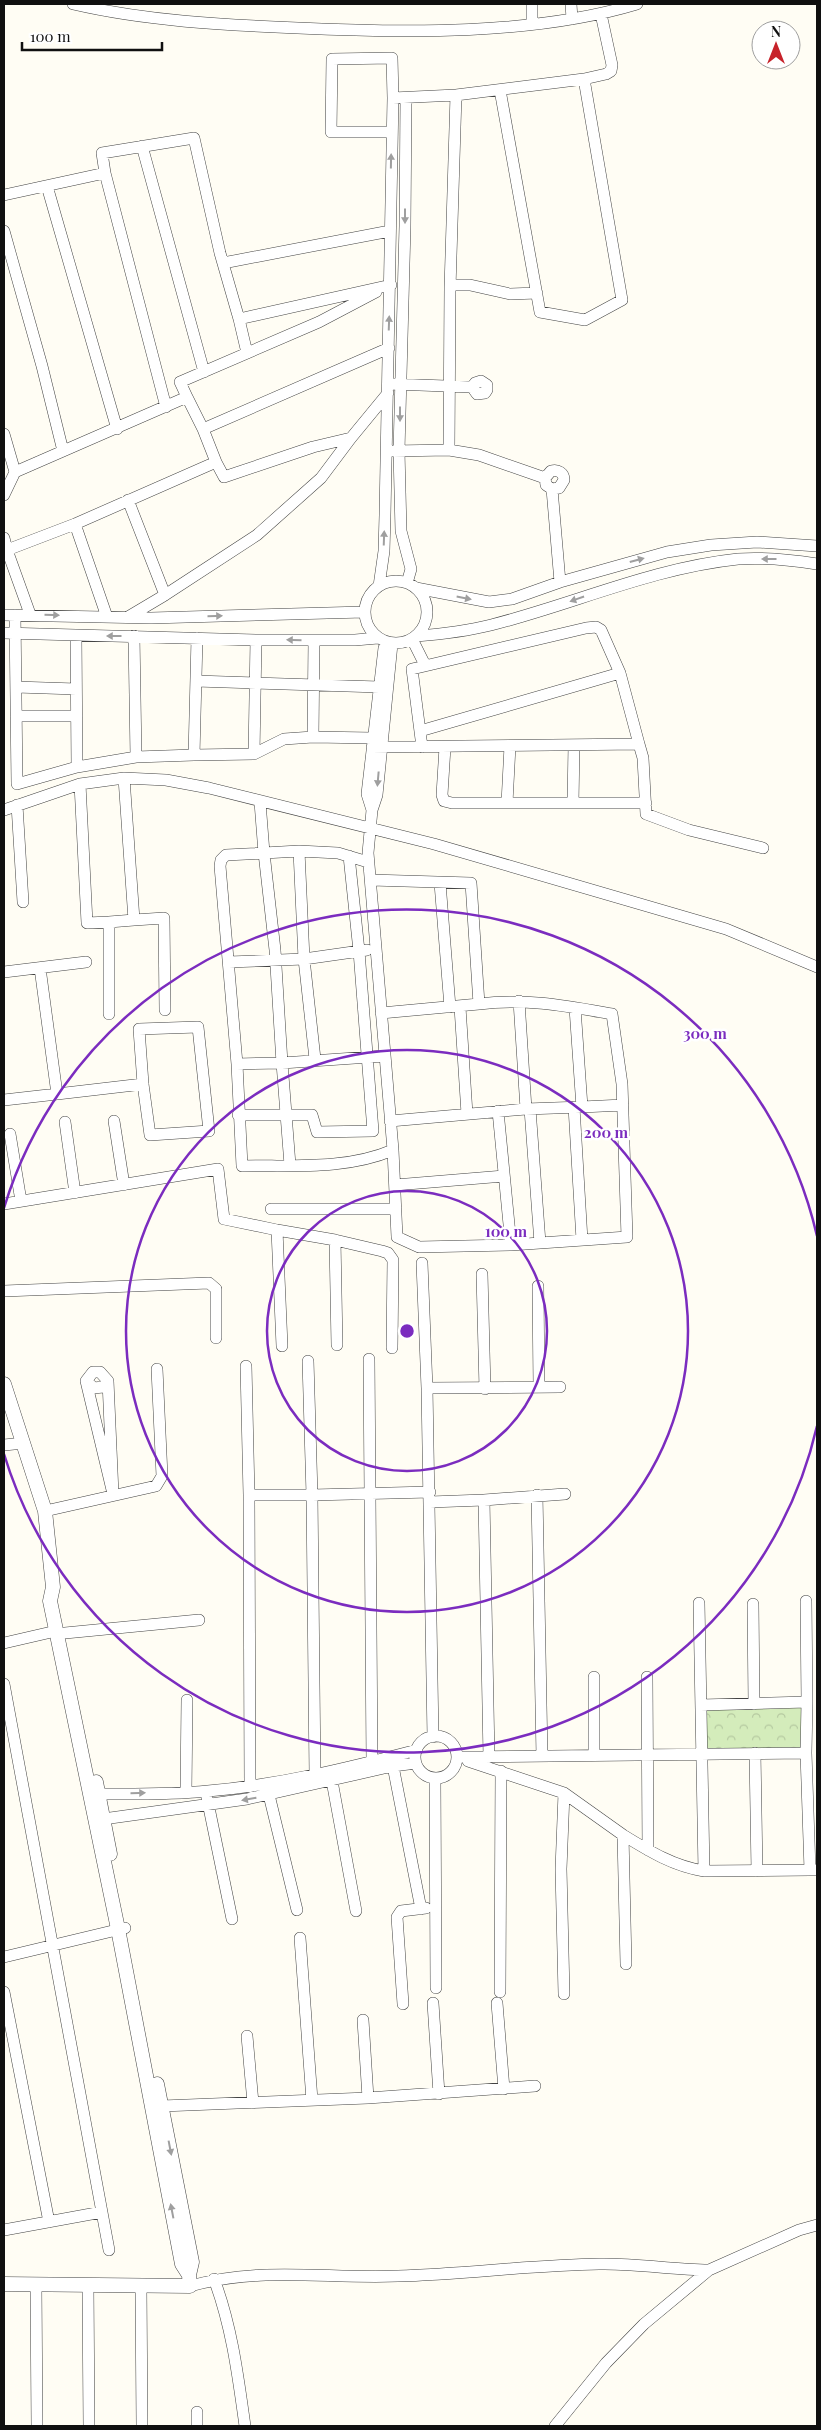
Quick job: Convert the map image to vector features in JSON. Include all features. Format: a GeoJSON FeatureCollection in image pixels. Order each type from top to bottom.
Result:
{"type":"FeatureCollection","features":[{"type":"Feature","properties":{"kind":"street"},"geometry":{"type":"LineString","coordinates":[[73,4],[103,11],[235,26],[357,31],[434,30],[532,23],[572,19],[637,4]]}},
{"type":"Feature","properties":{"kind":"street"},"geometry":{"type":"LineString","coordinates":[[532,4],[532,23]]}},
{"type":"Feature","properties":{"kind":"street"},"geometry":{"type":"LineString","coordinates":[[571,4],[572,19]]}},
{"type":"Feature","properties":{"kind":"street"},"geometry":{"type":"LineString","coordinates":[[393,98],[456,95],[584,79],[606,74],[611,71],[612,65],[606,10]]}},
{"type":"Feature","properties":{"kind":"street"},"geometry":{"type":"LineString","coordinates":[[392,132],[331,132],[332,59],[392,58],[393,98],[389,348],[400,451],[401,531],[411,569],[412,586],[423,597],[427,607],[425,623],[414,638]]}},
{"type":"Feature","properties":{"kind":"street"},"geometry":{"type":"LineString","coordinates":[[500,90],[540,312],[585,320],[622,300],[584,79]]}},
{"type":"Feature","properties":{"kind":"street"},"geometry":{"type":"LineString","coordinates":[[449,450],[450,286],[456,95]]}},
{"type":"Feature","properties":{"kind":"street"},"geometry":{"type":"LineString","coordinates":[[379,586],[384,551],[387,452],[405,226],[406,98]]}},
{"type":"Feature","properties":{"kind":"street"},"geometry":{"type":"LineString","coordinates":[[166,407],[104,173],[102,153],[194,138],[223,263],[247,353]]}},
{"type":"Feature","properties":{"kind":"street"},"geometry":{"type":"LineString","coordinates":[[142,146],[204,372]]}},
{"type":"Feature","properties":{"kind":"street"},"geometry":{"type":"LineString","coordinates":[[4,195],[104,173]]}},
{"type":"Feature","properties":{"kind":"street"},"geometry":{"type":"LineString","coordinates":[[47,186],[117,429]]}},
{"type":"Feature","properties":{"kind":"street"},"geometry":{"type":"LineString","coordinates":[[4,231],[42,366],[63,451]]}},
{"type":"Feature","properties":{"kind":"street"},"geometry":{"type":"LineString","coordinates":[[223,263],[390,231]]}},
{"type":"Feature","properties":{"kind":"street"},"geometry":{"type":"LineString","coordinates":[[351,438],[313,447],[224,477],[180,382],[319,322],[390,284]]}},
{"type":"Feature","properties":{"kind":"street"},"geometry":{"type":"LineString","coordinates":[[239,319],[390,284]]}},
{"type":"Feature","properties":{"kind":"street"},"geometry":{"type":"LineString","coordinates":[[450,286],[470,285],[510,294],[537,293]]}},
{"type":"Feature","properties":{"kind":"street"},"geometry":{"type":"LineString","coordinates":[[203,429],[389,348]]}},
{"type":"Feature","properties":{"kind":"street"},"geometry":{"type":"LineString","coordinates":[[392,387],[472,387]]}},
{"type":"Feature","properties":{"kind":"street"},"geometry":{"type":"LineString","coordinates":[[128,617],[165,596],[257,535],[321,478],[392,387]]}},
{"type":"Feature","properties":{"kind":"street"},"geometry":{"type":"LineString","coordinates":[[4,495],[15,472],[188,397]]}},
{"type":"Feature","properties":{"kind":"street"},"geometry":{"type":"LineString","coordinates":[[4,434],[15,472]]}},
{"type":"Feature","properties":{"kind":"street"},"geometry":{"type":"LineString","coordinates":[[387,452],[449,450],[478,454],[545,478]]}},
{"type":"Feature","properties":{"kind":"street"},"geometry":{"type":"LineString","coordinates":[[8,550],[75,524],[216,462]]}},
{"type":"Feature","properties":{"kind":"street"},"geometry":{"type":"LineString","coordinates":[[551,470],[557,470],[563,474],[564,484],[559,488],[552,489],[546,486],[545,478],[551,470]]}},
{"type":"Feature","properties":{"kind":"street"},"geometry":{"type":"LineString","coordinates":[[552,489],[560,582]]}},
{"type":"Feature","properties":{"kind":"street"},"geometry":{"type":"LineString","coordinates":[[128,500],[165,596]]}},
{"type":"Feature","properties":{"kind":"street"},"geometry":{"type":"LineString","coordinates":[[75,524],[107,617]]}},
{"type":"Feature","properties":{"kind":"street"},"geometry":{"type":"LineString","coordinates":[[4,538],[30,614]]}},
{"type":"Feature","properties":{"kind":"street"},"geometry":{"type":"LineString","coordinates":[[385,641],[370,631],[364,612],[366,602],[379,586],[388,582],[489,602],[512,599],[560,582],[667,552],[711,545],[757,542],[817,546]]}},
{"type":"Feature","properties":{"kind":"street"},"geometry":{"type":"LineString","coordinates":[[4,633],[256,640],[385,641],[454,633],[491,625],[553,608],[651,575],[701,564],[740,559],[780,559],[817,564]]}},
{"type":"Feature","properties":{"kind":"street"},"geometry":{"type":"LineString","coordinates":[[594,572],[600,591]]}},
{"type":"Feature","properties":{"kind":"street"},"geometry":{"type":"LineString","coordinates":[[364,612],[151,618],[9,615],[16,633],[17,784],[77,767],[136,757],[254,754],[284,739],[313,737],[375,744],[445,748],[639,744]]}},
{"type":"Feature","properties":{"kind":"street"},"geometry":{"type":"LineString","coordinates":[[150,637],[151,618]]}},
{"type":"Feature","properties":{"kind":"street"},"geometry":{"type":"LineString","coordinates":[[422,747],[412,669],[596,627],[601,630],[620,673],[643,758],[646,814],[689,830],[763,848]]}},
{"type":"Feature","properties":{"kind":"street"},"geometry":{"type":"LineString","coordinates":[[76,636],[77,767]]}},
{"type":"Feature","properties":{"kind":"street"},"geometry":{"type":"LineString","coordinates":[[134,636],[136,757]]}},
{"type":"Feature","properties":{"kind":"street"},"geometry":{"type":"LineString","coordinates":[[194,755],[196,638]]}},
{"type":"Feature","properties":{"kind":"street"},"geometry":{"type":"LineString","coordinates":[[414,638],[425,665]]}},
{"type":"Feature","properties":{"kind":"street"},"geometry":{"type":"LineString","coordinates":[[254,754],[256,640]]}},
{"type":"Feature","properties":{"kind":"street"},"geometry":{"type":"LineString","coordinates":[[313,737],[314,640]]}},
{"type":"Feature","properties":{"kind":"street"},"geometry":{"type":"LineString","coordinates":[[381,1013],[519,1001],[612,1014],[623,1105],[627,1237],[510,1245],[419,1247],[397,1238],[391,1123],[384,1056],[371,880],[368,862],[372,810],[377,795],[375,744],[379,686],[385,641]]}},
{"type":"Feature","properties":{"kind":"street"},"geometry":{"type":"LineString","coordinates":[[375,744],[385,641]]}},
{"type":"Feature","properties":{"kind":"street"},"geometry":{"type":"LineString","coordinates":[[420,732],[620,673]]}},
{"type":"Feature","properties":{"kind":"street"},"geometry":{"type":"LineString","coordinates":[[196,681],[379,686]]}},
{"type":"Feature","properties":{"kind":"street"},"geometry":{"type":"LineString","coordinates":[[16,687],[76,689]]}},
{"type":"Feature","properties":{"kind":"street"},"geometry":{"type":"LineString","coordinates":[[16,716],[76,716]]}},
{"type":"Feature","properties":{"kind":"street"},"geometry":{"type":"LineString","coordinates":[[573,803],[574,745]]}},
{"type":"Feature","properties":{"kind":"street"},"geometry":{"type":"LineString","coordinates":[[507,803],[510,746]]}},
{"type":"Feature","properties":{"kind":"street"},"geometry":{"type":"LineString","coordinates":[[445,748],[442,795],[444,801],[646,803]]}},
{"type":"Feature","properties":{"kind":"street"},"geometry":{"type":"LineString","coordinates":[[124,778],[134,920]]}},
{"type":"Feature","properties":{"kind":"street"},"geometry":{"type":"LineString","coordinates":[[4,810],[80,784],[124,778],[166,780],[434,844],[726,930],[817,967]]}},
{"type":"Feature","properties":{"kind":"street"},"geometry":{"type":"LineString","coordinates":[[80,784],[87,923],[164,918],[165,1010]]}},
{"type":"Feature","properties":{"kind":"street"},"geometry":{"type":"LineString","coordinates":[[260,802],[276,960],[285,1116],[290,1165]]}},
{"type":"Feature","properties":{"kind":"street"},"geometry":{"type":"LineString","coordinates":[[17,805],[23,902]]}},
{"type":"Feature","properties":{"kind":"street"},"geometry":{"type":"LineString","coordinates":[[368,862],[338,853],[299,852],[226,855],[221,860],[242,1166],[348,1163],[376,1157],[393,1150]]}},
{"type":"Feature","properties":{"kind":"street"},"geometry":{"type":"LineString","coordinates":[[299,852],[304,959],[315,1059]]}},
{"type":"Feature","properties":{"kind":"street"},"geometry":{"type":"LineString","coordinates":[[350,856],[372,1131]]}},
{"type":"Feature","properties":{"kind":"street"},"geometry":{"type":"LineString","coordinates":[[371,880],[471,884],[479,1004]]}},
{"type":"Feature","properties":{"kind":"street"},"geometry":{"type":"LineString","coordinates":[[440,882],[467,1114]]}},
{"type":"Feature","properties":{"kind":"street"},"geometry":{"type":"LineString","coordinates":[[109,922],[109,1014]]}},
{"type":"Feature","properties":{"kind":"street"},"geometry":{"type":"LineString","coordinates":[[229,962],[304,959],[376,950]]}},
{"type":"Feature","properties":{"kind":"street"},"geometry":{"type":"LineString","coordinates":[[4,972],[86,962]]}},
{"type":"Feature","properties":{"kind":"street"},"geometry":{"type":"LineString","coordinates":[[40,968],[57,1094]]}},
{"type":"Feature","properties":{"kind":"street"},"geometry":{"type":"LineString","coordinates":[[519,1001],[540,1243]]}},
{"type":"Feature","properties":{"kind":"street"},"geometry":{"type":"LineString","coordinates":[[576,1008],[582,1240]]}},
{"type":"Feature","properties":{"kind":"street"},"geometry":{"type":"LineString","coordinates":[[198,1027],[209,1131],[150,1135],[143,1084],[140,1029],[198,1027]]}},
{"type":"Feature","properties":{"kind":"street"},"geometry":{"type":"LineString","coordinates":[[236,1064],[384,1056]]}},
{"type":"Feature","properties":{"kind":"street"},"geometry":{"type":"LineString","coordinates":[[4,1100],[143,1084]]}},
{"type":"Feature","properties":{"kind":"street"},"geometry":{"type":"LineString","coordinates":[[238,1116],[312,1115],[317,1132],[324,1134],[372,1131],[391,1123],[467,1114],[623,1105]]}},
{"type":"Feature","properties":{"kind":"street"},"geometry":{"type":"LineString","coordinates":[[498,1111],[510,1245]]}},
{"type":"Feature","properties":{"kind":"street"},"geometry":{"type":"LineString","coordinates":[[114,1121],[124,1185]]}},
{"type":"Feature","properties":{"kind":"street"},"geometry":{"type":"LineString","coordinates":[[65,1122],[75,1193]]}},
{"type":"Feature","properties":{"kind":"street"},"geometry":{"type":"LineString","coordinates":[[10,1134],[21,1201]]}},
{"type":"Feature","properties":{"kind":"street"},"geometry":{"type":"LineString","coordinates":[[4,1204],[218,1169],[224,1219],[335,1240],[388,1253],[393,1260],[392,1348]]}},
{"type":"Feature","properties":{"kind":"street"},"geometry":{"type":"LineString","coordinates":[[395,1185],[504,1176]]}},
{"type":"Feature","properties":{"kind":"street"},"geometry":{"type":"LineString","coordinates":[[271,1209],[396,1209]]}},
{"type":"Feature","properties":{"kind":"street"},"geometry":{"type":"LineString","coordinates":[[277,1230],[282,1346]]}},
{"type":"Feature","properties":{"kind":"street"},"geometry":{"type":"LineString","coordinates":[[335,1240],[337,1345]]}},
{"type":"Feature","properties":{"kind":"street"},"geometry":{"type":"LineString","coordinates":[[422,1263],[428,1388],[433,1737]]}},
{"type":"Feature","properties":{"kind":"street"},"geometry":{"type":"LineString","coordinates":[[482,1274],[485,1388]]}},
{"type":"Feature","properties":{"kind":"street"},"geometry":{"type":"LineString","coordinates":[[4,1291],[209,1282],[216,1289],[216,1338]]}},
{"type":"Feature","properties":{"kind":"street"},"geometry":{"type":"LineString","coordinates":[[538,1286],[539,1387]]}},
{"type":"Feature","properties":{"kind":"street"},"geometry":{"type":"LineString","coordinates":[[369,1358],[372,1762]]}},
{"type":"Feature","properties":{"kind":"street"},"geometry":{"type":"LineString","coordinates":[[308,1361],[312,1495],[315,1776]]}},
{"type":"Feature","properties":{"kind":"street"},"geometry":{"type":"LineString","coordinates":[[246,1366],[249,1495],[250,1786]]}},
{"type":"Feature","properties":{"kind":"street"},"geometry":{"type":"LineString","coordinates":[[45,1511],[113,1494],[156,1486],[162,1476],[157,1369]]}},
{"type":"Feature","properties":{"kind":"street"},"geometry":{"type":"LineString","coordinates":[[86,1381],[94,1388],[103,1387],[108,1381],[113,1494],[86,1381]]}},
{"type":"Feature","properties":{"kind":"street"},"geometry":{"type":"LineString","coordinates":[[4,1384],[45,1511],[53,1587],[50,1601],[61,1632],[100,1819],[122,1928],[182,2264],[190,2280]]}},
{"type":"Feature","properties":{"kind":"street"},"geometry":{"type":"LineString","coordinates":[[428,1388],[560,1387]]}},
{"type":"Feature","properties":{"kind":"street"},"geometry":{"type":"LineString","coordinates":[[4,1445],[24,1443]]}},
{"type":"Feature","properties":{"kind":"street"},"geometry":{"type":"LineString","coordinates":[[249,1495],[371,1494],[484,1500],[565,1494]]}},
{"type":"Feature","properties":{"kind":"street"},"geometry":{"type":"LineString","coordinates":[[537,1496],[542,1756]]}},
{"type":"Feature","properties":{"kind":"street"},"geometry":{"type":"LineString","coordinates":[[484,1500],[490,1757]]}},
{"type":"Feature","properties":{"kind":"street"},"geometry":{"type":"LineString","coordinates":[[457,1757],[501,1770],[564,1793],[623,1835],[664,1860],[704,1871],[814,1870],[806,1752],[806,1601]]}},
{"type":"Feature","properties":{"kind":"street"},"geometry":{"type":"LineString","coordinates":[[699,1603],[704,1871]]}},
{"type":"Feature","properties":{"kind":"street"},"geometry":{"type":"LineString","coordinates":[[753,1604],[754,1704]]}},
{"type":"Feature","properties":{"kind":"street"},"geometry":{"type":"LineString","coordinates":[[4,1643],[61,1632],[199,1620]]}},
{"type":"Feature","properties":{"kind":"street"},"geometry":{"type":"LineString","coordinates":[[594,1677],[594,1755]]}},
{"type":"Feature","properties":{"kind":"street"},"geometry":{"type":"LineString","coordinates":[[646,1677],[648,1850]]}},
{"type":"Feature","properties":{"kind":"street"},"geometry":{"type":"LineString","coordinates":[[4,1684],[109,2250]]}},
{"type":"Feature","properties":{"kind":"street"},"geometry":{"type":"LineString","coordinates":[[186,1792],[187,1700]]}},
{"type":"Feature","properties":{"kind":"street"},"geometry":{"type":"LineString","coordinates":[[701,1705],[807,1702]]}},
{"type":"Feature","properties":{"kind":"street"},"geometry":{"type":"LineString","coordinates":[[433,1737],[440,1737],[449,1741],[455,1748],[457,1757],[456,1766],[444,1776],[435,1779],[424,1774],[416,1763],[417,1750],[420,1744],[433,1737]]}},
{"type":"Feature","properties":{"kind":"street"},"geometry":{"type":"LineString","coordinates":[[94,1794],[206,1792],[315,1776],[417,1750]]}},
{"type":"Feature","properties":{"kind":"street"},"geometry":{"type":"LineString","coordinates":[[457,1757],[806,1752]]}},
{"type":"Feature","properties":{"kind":"street"},"geometry":{"type":"LineString","coordinates":[[755,1753],[757,1871]]}},
{"type":"Feature","properties":{"kind":"street"},"geometry":{"type":"LineString","coordinates":[[100,1819],[269,1795],[393,1766],[416,1763]]}},
{"type":"Feature","properties":{"kind":"street"},"geometry":{"type":"LineString","coordinates":[[393,1766],[421,1908]]}},
{"type":"Feature","properties":{"kind":"street"},"geometry":{"type":"LineString","coordinates":[[501,1770],[499,1997],[504,2089]]}},
{"type":"Feature","properties":{"kind":"street"},"geometry":{"type":"LineString","coordinates":[[435,1779],[436,1988]]}},
{"type":"Feature","properties":{"kind":"street"},"geometry":{"type":"LineString","coordinates":[[332,1781],[356,1912]]}},
{"type":"Feature","properties":{"kind":"street"},"geometry":{"type":"LineString","coordinates":[[206,1792],[232,1919]]}},
{"type":"Feature","properties":{"kind":"street"},"geometry":{"type":"LineString","coordinates":[[564,1793],[561,1869],[564,1994]]}},
{"type":"Feature","properties":{"kind":"street"},"geometry":{"type":"LineString","coordinates":[[269,1795],[297,1910]]}},
{"type":"Feature","properties":{"kind":"street"},"geometry":{"type":"LineString","coordinates":[[623,1835],[626,1964]]}},
{"type":"Feature","properties":{"kind":"street"},"geometry":{"type":"LineString","coordinates":[[402,2004],[397,1917],[401,1911],[435,1908]]}},
{"type":"Feature","properties":{"kind":"street"},"geometry":{"type":"LineString","coordinates":[[4,1957],[122,1928]]}},
{"type":"Feature","properties":{"kind":"street"},"geometry":{"type":"LineString","coordinates":[[122,1928],[162,2106],[192,2262],[190,2280]]}},
{"type":"Feature","properties":{"kind":"street"},"geometry":{"type":"LineString","coordinates":[[300,1938],[312,2100]]}},
{"type":"Feature","properties":{"kind":"street"},"geometry":{"type":"LineString","coordinates":[[4,1992],[49,2222]]}},
{"type":"Feature","properties":{"kind":"street"},"geometry":{"type":"LineString","coordinates":[[433,2003],[439,2094]]}},
{"type":"Feature","properties":{"kind":"street"},"geometry":{"type":"LineString","coordinates":[[363,2020],[368,2098]]}},
{"type":"Feature","properties":{"kind":"street"},"geometry":{"type":"LineString","coordinates":[[247,2036],[252,2103]]}},
{"type":"Feature","properties":{"kind":"street"},"geometry":{"type":"LineString","coordinates":[[162,2106],[368,2098],[535,2086]]}},
{"type":"Feature","properties":{"kind":"street"},"geometry":{"type":"LineString","coordinates":[[4,2230],[102,2212]]}},
{"type":"Feature","properties":{"kind":"street"},"geometry":{"type":"LineString","coordinates":[[555,2426],[606,2363],[644,2324],[709,2270],[799,2230],[817,2225]]}},
{"type":"Feature","properties":{"kind":"street"},"geometry":{"type":"LineString","coordinates":[[4,2284],[142,2287],[252,2274],[314,2273],[396,2276],[600,2264],[679,2270],[709,2270]]}},
{"type":"Feature","properties":{"kind":"street"},"geometry":{"type":"LineString","coordinates":[[214,2279],[226,2311],[234,2346],[245,2426]]}},
{"type":"Feature","properties":{"kind":"street"},"geometry":{"type":"LineString","coordinates":[[36,2285],[37,2426]]}},
{"type":"Feature","properties":{"kind":"street"},"geometry":{"type":"LineString","coordinates":[[88,2285],[89,2426]]}},
{"type":"Feature","properties":{"kind":"street"},"geometry":{"type":"LineString","coordinates":[[142,2287],[142,2426]]}},
{"type":"Feature","properties":{"kind":"street"},"geometry":{"type":"LineString","coordinates":[[197,2412],[197,2426]]}},
{"type":"Feature","properties":{"kind":"green space"},"geometry":{"type":"Polygon","coordinates":[[[801,1708],[802,1748],[706,1750],[706,1710],[801,1708]]]}}]}
